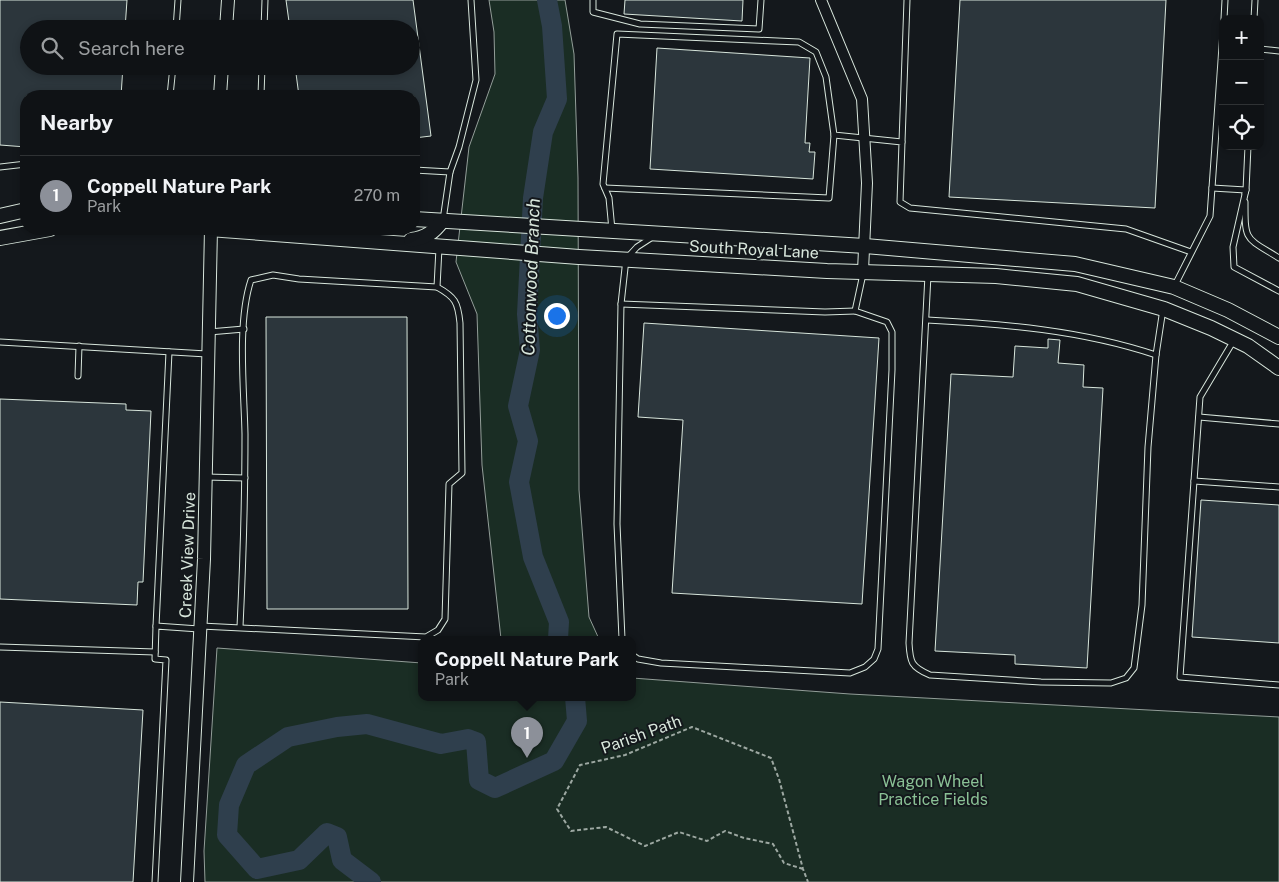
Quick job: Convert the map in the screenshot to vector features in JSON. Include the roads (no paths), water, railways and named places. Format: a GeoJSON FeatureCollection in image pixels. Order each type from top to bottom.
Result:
{"type":"FeatureCollection","features":[{"type":"Feature","properties":{"kind":"main road"},"geometry":{"type":"LineString","coordinates":[[0,216],[20,211]]}},
{"type":"Feature","properties":{"kind":"main road","name":"South Royal Lane"},"geometry":{"type":"LineString","coordinates":[[420,219],[865,246],[1075,264],[1174,287],[1228,310],[1279,337]]}},
{"type":"Feature","properties":{"kind":"main road"},"geometry":{"type":"LineString","coordinates":[[393,242],[421,238],[434,231],[442,221]]}},
{"type":"Feature","properties":{"kind":"main road"},"geometry":{"type":"LineString","coordinates":[[0,238],[20,234]]}},
{"type":"Feature","properties":{"kind":"main road","name":"South Royal Lane"},"geometry":{"type":"LineString","coordinates":[[294,235],[579,257],[996,276],[1077,284],[1164,309],[1234,340],[1279,368]]}},
{"type":"Feature","properties":{"kind":"main road"},"geometry":{"type":"LineString","coordinates":[[1164,309],[1174,287]]}},
{"type":"Feature","properties":{"kind":"street"},"geometry":{"type":"LineString","coordinates":[[227,20],[228,0]]}},
{"type":"Feature","properties":{"kind":"street"},"geometry":{"type":"LineString","coordinates":[[821,0],[862,99],[866,140],[863,271]]}},
{"type":"Feature","properties":{"kind":"street"},"geometry":{"type":"LineString","coordinates":[[220,90],[221,75]]}},
{"type":"Feature","properties":{"kind":"street","name":"Creek View Drive"},"geometry":{"type":"LineString","coordinates":[[187,882],[206,477],[210,235]]}},
{"type":"Feature","properties":{"kind":"lane"},"geometry":{"type":"LineString","coordinates":[[177,20],[178,0]]}},
{"type":"Feature","properties":{"kind":"lane"},"geometry":{"type":"LineString","coordinates":[[264,20],[265,0]]}},
{"type":"Feature","properties":{"kind":"lane"},"geometry":{"type":"LineString","coordinates":[[442,221],[450,172],[460,147],[476,80],[471,0]]}},
{"type":"Feature","properties":{"kind":"lane"},"geometry":{"type":"LineString","coordinates":[[593,0],[593,12],[640,24],[759,29],[761,0]]}},
{"type":"Feature","properties":{"kind":"lane"},"geometry":{"type":"LineString","coordinates":[[907,0],[900,202],[910,208],[1126,229],[1191,252]]}},
{"type":"Feature","properties":{"kind":"lane"},"geometry":{"type":"LineString","coordinates":[[1224,15],[1225,0]]}},
{"type":"Feature","properties":{"kind":"lane"},"geometry":{"type":"LineString","coordinates":[[1254,15],[1255,0]]}},
{"type":"Feature","properties":{"kind":"lane"},"geometry":{"type":"LineString","coordinates":[[605,188],[829,198],[834,135],[826,77],[816,52],[799,42],[617,34],[603,184],[609,198],[612,231]]}},
{"type":"Feature","properties":{"kind":"lane"},"geometry":{"type":"LineString","coordinates":[[1264,49],[1279,51]]}},
{"type":"Feature","properties":{"kind":"lane"},"geometry":{"type":"LineString","coordinates":[[1174,287],[1210,216],[1221,60]]}},
{"type":"Feature","properties":{"kind":"lane"},"geometry":{"type":"LineString","coordinates":[[171,90],[172,75]]}},
{"type":"Feature","properties":{"kind":"lane"},"geometry":{"type":"LineString","coordinates":[[260,90],[261,75]]}},
{"type":"Feature","properties":{"kind":"lane"},"geometry":{"type":"LineString","coordinates":[[834,135],[866,140],[902,142]]}},
{"type":"Feature","properties":{"kind":"lane"},"geometry":{"type":"LineString","coordinates":[[1248,150],[1245,231],[1251,241],[1279,258]]}},
{"type":"Feature","properties":{"kind":"lane"},"geometry":{"type":"LineString","coordinates":[[0,167],[20,165]]}},
{"type":"Feature","properties":{"kind":"lane"},"geometry":{"type":"LineString","coordinates":[[420,170],[450,172]]}},
{"type":"Feature","properties":{"kind":"lane"},"geometry":{"type":"LineString","coordinates":[[1212,188],[1246,190]]}},
{"type":"Feature","properties":{"kind":"lane"},"geometry":{"type":"LineString","coordinates":[[1246,190],[1233,247],[1234,267],[1279,291]]}},
{"type":"Feature","properties":{"kind":"lane"},"geometry":{"type":"LineString","coordinates":[[622,636],[618,524],[621,304],[626,259],[637,247],[658,234]]}},
{"type":"Feature","properties":{"kind":"lane"},"geometry":{"type":"LineString","coordinates":[[437,287],[439,246]]}},
{"type":"Feature","properties":{"kind":"lane"},"geometry":{"type":"LineString","coordinates":[[855,311],[863,271]]}},
{"type":"Feature","properties":{"kind":"lane"},"geometry":{"type":"LineString","coordinates":[[928,274],[910,660],[917,670],[930,675],[1040,682],[1111,683],[1126,678],[1134,668],[1142,605],[1148,446],[1156,355],[1164,309]]}},
{"type":"Feature","properties":{"kind":"lane"},"geometry":{"type":"LineString","coordinates":[[240,627],[245,478],[244,329],[246,295],[251,280],[273,275],[299,280],[437,287],[450,295],[458,306],[460,323],[462,473],[449,484],[445,619],[438,630],[428,636]]}},
{"type":"Feature","properties":{"kind":"lane"},"geometry":{"type":"LineString","coordinates":[[621,304],[825,312],[855,311],[887,322],[892,332],[882,579],[878,649],[874,659],[865,667],[850,673],[661,663],[636,658]]}},
{"type":"Feature","properties":{"kind":"lane"},"geometry":{"type":"LineString","coordinates":[[927,320],[1010,324],[1078,334],[1156,355]]}},
{"type":"Feature","properties":{"kind":"lane"},"geometry":{"type":"LineString","coordinates":[[208,332],[244,329]]}},
{"type":"Feature","properties":{"kind":"lane"},"geometry":{"type":"LineString","coordinates":[[1234,340],[1200,397],[1180,677],[1279,686]]}},
{"type":"Feature","properties":{"kind":"lane"},"geometry":{"type":"LineString","coordinates":[[0,342],[207,354]]}},
{"type":"Feature","properties":{"kind":"lane"},"geometry":{"type":"LineString","coordinates":[[78,376],[79,346]]}},
{"type":"Feature","properties":{"kind":"lane"},"geometry":{"type":"LineString","coordinates":[[156,882],[166,660],[155,659],[155,652],[169,352]]}},
{"type":"Feature","properties":{"kind":"lane"},"geometry":{"type":"LineString","coordinates":[[1199,418],[1279,424]]}},
{"type":"Feature","properties":{"kind":"lane"},"geometry":{"type":"LineString","coordinates":[[206,477],[245,478]]}},
{"type":"Feature","properties":{"kind":"lane"},"geometry":{"type":"LineString","coordinates":[[1194,481],[1279,487]]}},
{"type":"Feature","properties":{"kind":"lane"},"geometry":{"type":"LineString","coordinates":[[156,626],[240,627],[418,637]]}},
{"type":"Feature","properties":{"kind":"lane"},"geometry":{"type":"LineString","coordinates":[[0,647],[155,652]]}},
{"type":"Feature","properties":{"kind":"waterway","name":"Cottonwood Branch"},"geometry":{"type":"LineString","coordinates":[[547,0],[552,26],[557,99],[543,132],[533,198],[527,314],[530,350],[518,406],[528,441],[519,482],[533,557],[559,622],[558,636]]}},
{"type":"Feature","properties":{"kind":"waterway","name":"Cottonwood Branch"},"geometry":{"type":"LineString","coordinates":[[371,882],[342,860],[337,837],[327,833],[299,860],[257,869],[227,835],[229,805],[246,765],[288,737],[337,727],[367,724],[441,744],[468,739],[476,742],[479,780],[495,788],[554,761],[577,721],[575,701]]}},
{"type":"Feature","properties":{"kind":"place","name":"Coppell Nature Park"},"geometry":{"type":"Point","coordinates":[527,758]}},
{"type":"Feature","properties":{"kind":"park label","name":"Wagon Wheel Practice Fields"},"geometry":{"type":"Point","coordinates":[933,790]}}]}
